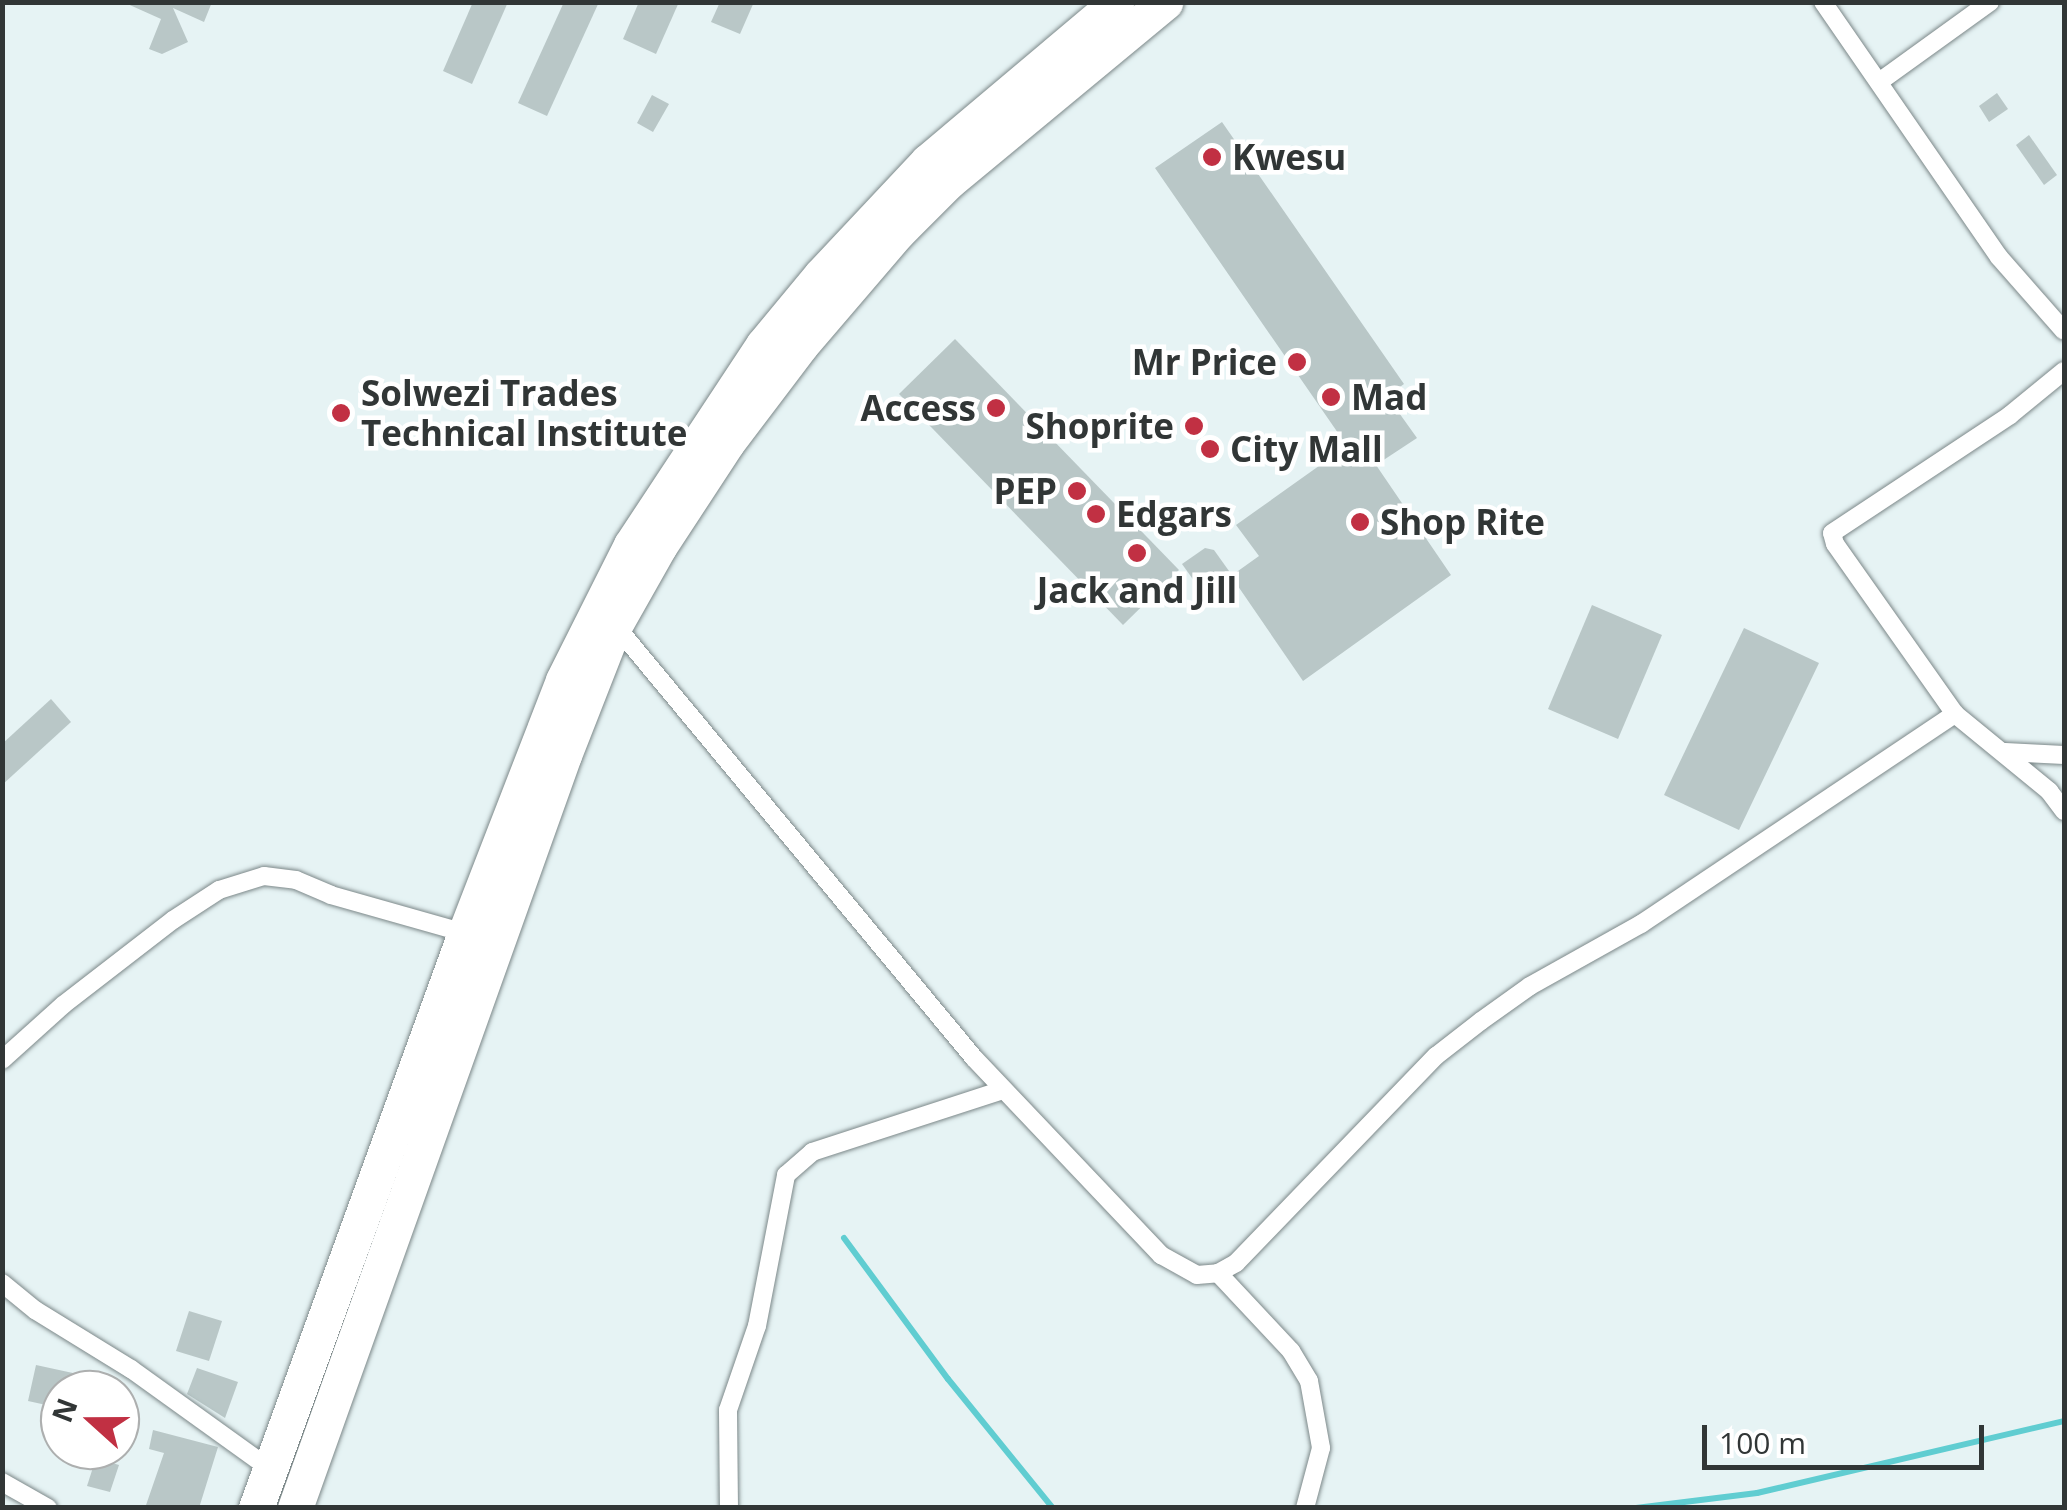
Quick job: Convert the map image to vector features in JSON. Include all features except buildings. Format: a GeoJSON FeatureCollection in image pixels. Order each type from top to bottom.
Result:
{"type":"FeatureCollection","features":[{"type":"Feature","properties":{"kind":"highway"},"geometry":{"type":"LineString","coordinates":[[256,1508],[465,933],[590,618],[673,478],[763,345],[821,275],[928,161],[1118,2]]}},
{"type":"Feature","properties":{"kind":"highway"},"geometry":{"type":"LineString","coordinates":[[296,1508],[378,1267],[615,626],[707,473],[837,298],[949,181],[1165,2]]}},
{"type":"Feature","properties":{"kind":"street"},"geometry":{"type":"LineString","coordinates":[[1823,2],[1999,257],[2064,331]]}},
{"type":"Feature","properties":{"kind":"street"},"geometry":{"type":"LineString","coordinates":[[1879,82],[1990,2]]}},
{"type":"Feature","properties":{"kind":"street"},"geometry":{"type":"LineString","coordinates":[[2064,370],[2010,415],[1832,533],[1834,544],[1955,714],[2004,752],[2064,811]]}},
{"type":"Feature","properties":{"kind":"street"},"geometry":{"type":"LineString","coordinates":[[615,626],[888,960],[1004,1090],[1161,1254],[1197,1275],[1218,1272],[1236,1263],[1436,1056],[1481,1020],[1530,986],[1642,924],[1955,714]]}},
{"type":"Feature","properties":{"kind":"street"},"geometry":{"type":"LineString","coordinates":[[2004,752],[2064,755]]}},
{"type":"Feature","properties":{"kind":"street"},"geometry":{"type":"LineString","coordinates":[[2,1060],[63,1005],[173,920],[219,890],[264,876],[296,880],[332,896],[465,933]]}},
{"type":"Feature","properties":{"kind":"street"},"geometry":{"type":"LineString","coordinates":[[730,1508],[728,1410],[757,1326],[786,1175],[801,1158],[828,1146],[1004,1090]]}},
{"type":"Feature","properties":{"kind":"street"},"geometry":{"type":"LineString","coordinates":[[1218,1272],[1290,1351],[1308,1381],[1321,1448],[1305,1508]]}},
{"type":"Feature","properties":{"kind":"street"},"geometry":{"type":"LineString","coordinates":[[2,1283],[34,1310],[131,1369],[268,1468]]}},
{"type":"Feature","properties":{"kind":"street"},"geometry":{"type":"LineString","coordinates":[[2,1482],[48,1508]]}},
{"type":"Feature","properties":{"kind":"waterway"},"geometry":{"type":"LineString","coordinates":[[844,1238],[948,1379],[1053,1508]]}},
{"type":"Feature","properties":{"kind":"waterway"},"geometry":{"type":"LineString","coordinates":[[1636,1508],[1757,1493],[2064,1421]]}},
{"type":"Feature","properties":{"kind":"place","name":"Kwesu"},"geometry":{"type":"Point","coordinates":[1212,157]}},
{"type":"Feature","properties":{"kind":"place","name":"Mr Price"},"geometry":{"type":"Point","coordinates":[1297,362]}},
{"type":"Feature","properties":{"kind":"place","name":"Mad"},"geometry":{"type":"Point","coordinates":[1331,397]}},
{"type":"Feature","properties":{"kind":"place","name":"Access"},"geometry":{"type":"Point","coordinates":[996,408]}},
{"type":"Feature","properties":{"kind":"place","name":"Solwezi Trades Technical Institute"},"geometry":{"type":"Point","coordinates":[341,413]}},
{"type":"Feature","properties":{"kind":"place","name":"Shoprite"},"geometry":{"type":"Point","coordinates":[1194,426]}},
{"type":"Feature","properties":{"kind":"place","name":"City Mall"},"geometry":{"type":"Point","coordinates":[1210,449]}},
{"type":"Feature","properties":{"kind":"place","name":"PEP"},"geometry":{"type":"Point","coordinates":[1077,491]}},
{"type":"Feature","properties":{"kind":"place","name":"Edgars"},"geometry":{"type":"Point","coordinates":[1096,514]}},
{"type":"Feature","properties":{"kind":"place","name":"Shop Rite"},"geometry":{"type":"Point","coordinates":[1360,522]}},
{"type":"Feature","properties":{"kind":"place","name":"Jack and Jill"},"geometry":{"type":"Point","coordinates":[1137,553]}}]}
